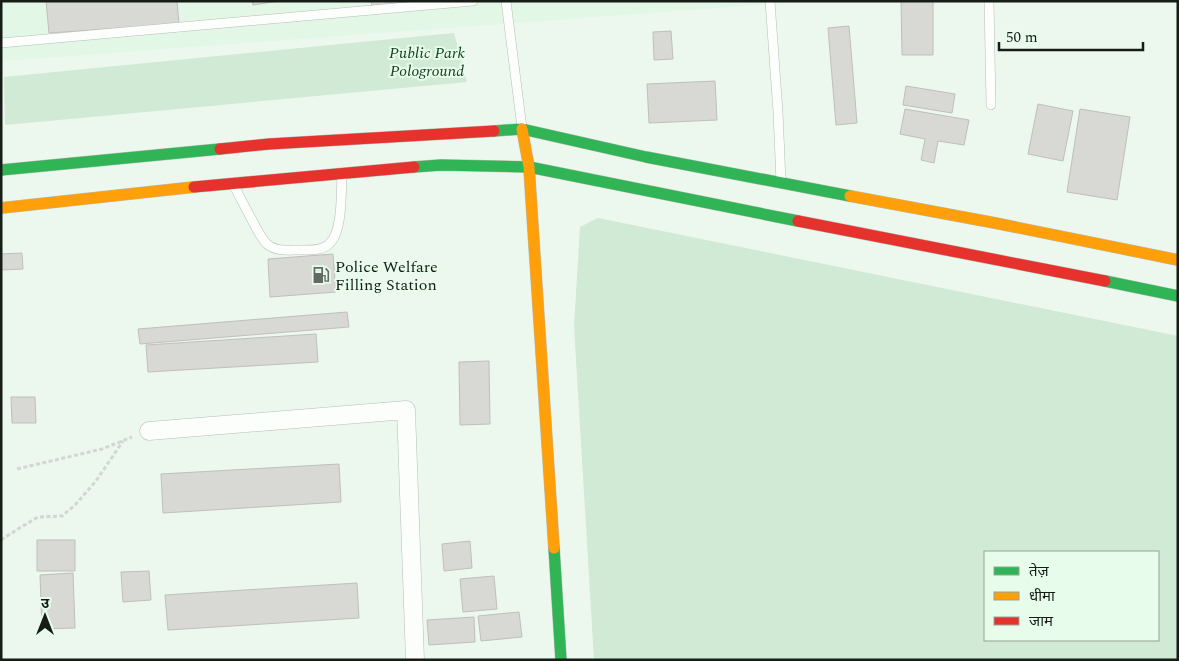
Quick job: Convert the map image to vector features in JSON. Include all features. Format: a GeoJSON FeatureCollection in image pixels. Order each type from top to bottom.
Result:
{"type":"FeatureCollection","features":[{"type":"Feature","properties":{"kind":"main road"},"geometry":{"type":"LineString","coordinates":[[522,129],[529,168],[561,660]]}},
{"type":"Feature","properties":{"kind":"main road"},"geometry":{"type":"LineString","coordinates":[[1,170],[269,144],[522,129],[646,157],[995,223],[1178,260]]}},
{"type":"Feature","properties":{"kind":"main road"},"geometry":{"type":"LineString","coordinates":[[1,208],[233,183],[441,165],[529,168],[1178,296]]}},
{"type":"Feature","properties":{"kind":"street"},"geometry":{"type":"LineString","coordinates":[[148,431],[406,410],[415,660]]}},
{"type":"Feature","properties":{"kind":"lane"},"geometry":{"type":"LineString","coordinates":[[1,43],[473,1]]}},
{"type":"Feature","properties":{"kind":"lane"},"geometry":{"type":"LineString","coordinates":[[506,1],[522,129]]}},
{"type":"Feature","properties":{"kind":"lane"},"geometry":{"type":"LineString","coordinates":[[770,1],[781,182]]}},
{"type":"Feature","properties":{"kind":"lane"},"geometry":{"type":"LineString","coordinates":[[989,1],[991,105]]}},
{"type":"Feature","properties":{"kind":"lane"},"geometry":{"type":"LineString","coordinates":[[233,183],[260,235],[267,244],[275,249],[315,250],[330,244],[336,235],[340,217],[342,174]]}},
{"type":"Feature","properties":{"kind":"path"},"geometry":{"type":"LineString","coordinates":[[18,469],[102,450],[148,431]]}},
{"type":"Feature","properties":{"kind":"path"},"geometry":{"type":"LineString","coordinates":[[1,540],[38,517],[62,516],[75,505],[96,481],[122,441]]}},
{"type":"Feature","properties":{"kind":"shaded area"},"geometry":{"type":"Polygon","coordinates":[[[1,1],[812,1],[1,61],[1,1]]]}},
{"type":"Feature","properties":{"kind":"green space","name":"Public Park Pologround"},"geometry":{"type":"Polygon","coordinates":[[[454,33],[467,82],[5,125],[4,77],[454,33]]]}},
{"type":"Feature","properties":{"kind":"green space"},"geometry":{"type":"Polygon","coordinates":[[[598,218],[1178,336],[1178,660],[594,660],[574,326],[580,227],[598,218]]]}},
{"type":"Feature","properties":{"kind":"building"},"geometry":{"type":"Polygon","coordinates":[[[46,1],[177,1],[179,24],[49,33],[46,1]]]}},
{"type":"Feature","properties":{"kind":"building"},"geometry":{"type":"Polygon","coordinates":[[[252,1],[279,1],[253,5],[252,1]]]}},
{"type":"Feature","properties":{"kind":"building"},"geometry":{"type":"Polygon","coordinates":[[[371,1],[433,1],[372,7],[371,1]]]}},
{"type":"Feature","properties":{"kind":"building"},"geometry":{"type":"Polygon","coordinates":[[[901,1],[933,1],[933,55],[902,55],[901,1]]]}},
{"type":"Feature","properties":{"kind":"building"},"geometry":{"type":"Polygon","coordinates":[[[849,26],[857,123],[836,125],[828,28],[849,26]]]}},
{"type":"Feature","properties":{"kind":"building"},"geometry":{"type":"Polygon","coordinates":[[[671,31],[673,59],[654,60],[653,32],[671,31]]]}},
{"type":"Feature","properties":{"kind":"building"},"geometry":{"type":"Polygon","coordinates":[[[715,81],[717,120],[649,123],[647,84],[715,81]]]}},
{"type":"Feature","properties":{"kind":"building"},"geometry":{"type":"Polygon","coordinates":[[[906,86],[955,94],[952,113],[903,105],[906,86]]]}},
{"type":"Feature","properties":{"kind":"building"},"geometry":{"type":"Polygon","coordinates":[[[1038,104],[1073,111],[1063,161],[1028,154],[1038,104]]]}},
{"type":"Feature","properties":{"kind":"building"},"geometry":{"type":"Polygon","coordinates":[[[905,109],[969,120],[964,145],[938,141],[934,163],[921,160],[925,139],[900,134],[905,109]]]}},
{"type":"Feature","properties":{"kind":"building"},"geometry":{"type":"Polygon","coordinates":[[[1080,109],[1130,117],[1117,200],[1067,192],[1080,109]]]}},
{"type":"Feature","properties":{"kind":"building"},"geometry":{"type":"Polygon","coordinates":[[[22,253],[23,269],[1,270],[1,254],[22,253]]]}},
{"type":"Feature","properties":{"kind":"building"},"geometry":{"type":"Polygon","coordinates":[[[333,254],[336,292],[270,297],[268,259],[333,254]]]}},
{"type":"Feature","properties":{"kind":"building"},"geometry":{"type":"Polygon","coordinates":[[[347,312],[349,327],[140,344],[138,329],[347,312]]]}},
{"type":"Feature","properties":{"kind":"building"},"geometry":{"type":"Polygon","coordinates":[[[316,334],[318,362],[148,372],[146,345],[316,334]]]}},
{"type":"Feature","properties":{"kind":"building"},"geometry":{"type":"Polygon","coordinates":[[[489,361],[490,424],[460,425],[459,362],[489,361]]]}},
{"type":"Feature","properties":{"kind":"building"},"geometry":{"type":"Polygon","coordinates":[[[11,397],[35,397],[36,423],[12,423],[11,397]]]}},
{"type":"Feature","properties":{"kind":"building"},"geometry":{"type":"Polygon","coordinates":[[[339,464],[341,502],[163,513],[161,474],[339,464]]]}},
{"type":"Feature","properties":{"kind":"building"},"geometry":{"type":"Polygon","coordinates":[[[37,540],[75,540],[75,571],[37,571],[37,540]]]}},
{"type":"Feature","properties":{"kind":"building"},"geometry":{"type":"Polygon","coordinates":[[[470,541],[472,568],[444,571],[442,544],[470,541]]]}},
{"type":"Feature","properties":{"kind":"building"},"geometry":{"type":"Polygon","coordinates":[[[149,571],[151,600],[123,602],[121,572],[149,571]]]}},
{"type":"Feature","properties":{"kind":"building"},"geometry":{"type":"Polygon","coordinates":[[[73,573],[75,628],[42,629],[40,575],[73,573]]]}},
{"type":"Feature","properties":{"kind":"building"},"geometry":{"type":"Polygon","coordinates":[[[494,576],[497,609],[463,612],[460,579],[494,576]]]}},
{"type":"Feature","properties":{"kind":"building"},"geometry":{"type":"Polygon","coordinates":[[[357,583],[359,618],[168,630],[165,595],[357,583]]]}},
{"type":"Feature","properties":{"kind":"building"},"geometry":{"type":"Polygon","coordinates":[[[519,612],[522,637],[481,641],[478,616],[519,612]]]}},
{"type":"Feature","properties":{"kind":"building"},"geometry":{"type":"Polygon","coordinates":[[[474,617],[475,642],[429,645],[427,620],[474,617]]]}},
{"type":"Feature","properties":{"kind":"traffic: fast"},"geometry":{"type":"LineString","coordinates":[[494,131],[522,129],[646,157],[850,196]]}},
{"type":"Feature","properties":{"kind":"traffic: fast"},"geometry":{"type":"LineString","coordinates":[[1,170],[220,149]]}},
{"type":"Feature","properties":{"kind":"traffic: fast"},"geometry":{"type":"LineString","coordinates":[[414,167],[441,165],[529,167],[798,221]]}},
{"type":"Feature","properties":{"kind":"traffic: fast"},"geometry":{"type":"LineString","coordinates":[[1105,281],[1178,296]]}},
{"type":"Feature","properties":{"kind":"traffic: fast"},"geometry":{"type":"LineString","coordinates":[[554,548],[561,660]]}},
{"type":"Feature","properties":{"kind":"traffic: slow"},"geometry":{"type":"LineString","coordinates":[[522,129],[529,167],[554,548]]}},
{"type":"Feature","properties":{"kind":"traffic: slow"},"geometry":{"type":"LineString","coordinates":[[1,208],[194,187]]}},
{"type":"Feature","properties":{"kind":"traffic: slow"},"geometry":{"type":"LineString","coordinates":[[850,196],[1178,260]]}},
{"type":"Feature","properties":{"kind":"traffic: jam"},"geometry":{"type":"LineString","coordinates":[[220,149],[269,144],[494,131]]}},
{"type":"Feature","properties":{"kind":"traffic: jam"},"geometry":{"type":"LineString","coordinates":[[194,187],[414,167]]}},
{"type":"Feature","properties":{"kind":"traffic: jam"},"geometry":{"type":"LineString","coordinates":[[798,221],[1105,281]]}},
{"type":"Feature","properties":{"kind":"place","name":"Police Welfare Filling Station"},"geometry":{"type":"Point","coordinates":[321,275]}}]}
